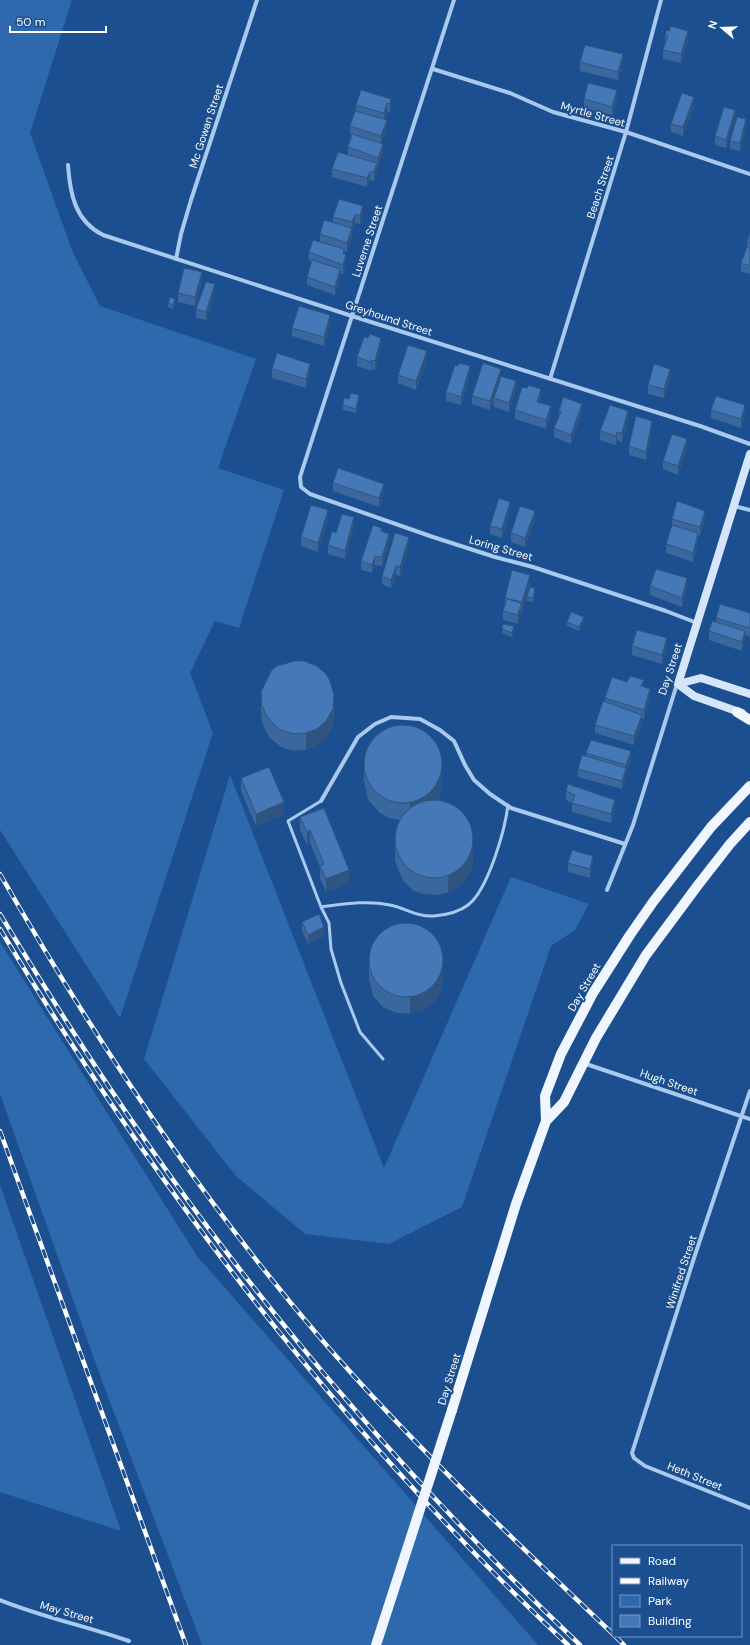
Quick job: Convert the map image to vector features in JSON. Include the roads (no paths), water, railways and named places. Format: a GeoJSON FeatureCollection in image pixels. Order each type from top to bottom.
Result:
{"type":"FeatureCollection","features":[{"type":"Feature","properties":{"kind":"main road"},"geometry":{"type":"LineString","coordinates":[[737,712],[750,720]]}},
{"type":"Feature","properties":{"kind":"main road","name":"Day Street"},"geometry":{"type":"LineString","coordinates":[[546,1121],[544,1096],[561,1054],[611,964],[649,907],[678,869],[711,828],[750,786]]}},
{"type":"Feature","properties":{"kind":"main road","name":"Day Street"},"geometry":{"type":"LineString","coordinates":[[376,1645],[452,1410],[516,1204],[546,1121],[564,1102],[583,1063],[620,996],[666,927],[730,844],[750,822]]}},
{"type":"Feature","properties":{"kind":"street","name":"Mc Gowan Street"},"geometry":{"type":"LineString","coordinates":[[176,259],[181,234],[191,200],[257,0]]}},
{"type":"Feature","properties":{"kind":"street","name":"Luverne Street"},"geometry":{"type":"LineString","coordinates":[[301,488],[300,477],[433,69],[454,0]]}},
{"type":"Feature","properties":{"kind":"street","name":"Beach Street"},"geometry":{"type":"LineString","coordinates":[[550,379],[556,354],[626,132],[660,0]]}},
{"type":"Feature","properties":{"kind":"street","name":"Myrtle Street"},"geometry":{"type":"LineString","coordinates":[[433,69],[510,93],[553,112],[626,132],[750,174]]}},
{"type":"Feature","properties":{"kind":"street","name":"Greyhound Street"},"geometry":{"type":"LineString","coordinates":[[68,165],[69,182],[75,206],[82,220],[92,230],[103,236],[700,426],[750,444]]}},
{"type":"Feature","properties":{"kind":"street","name":"Day Street"},"geometry":{"type":"LineString","coordinates":[[607,890],[625,844],[678,684],[750,454]]}},
{"type":"Feature","properties":{"kind":"street","name":"Loring Street"},"geometry":{"type":"LineString","coordinates":[[301,488],[310,494],[426,534],[495,557],[533,567],[666,611],[697,623]]}},
{"type":"Feature","properties":{"kind":"street"},"geometry":{"type":"LineString","coordinates":[[733,506],[750,510]]}},
{"type":"Feature","properties":{"kind":"street"},"geometry":{"type":"LineString","coordinates":[[678,684],[701,678],[750,694]]}},
{"type":"Feature","properties":{"kind":"street"},"geometry":{"type":"LineString","coordinates":[[678,684],[694,696],[750,716]]}},
{"type":"Feature","properties":{"kind":"street"},"geometry":{"type":"LineString","coordinates":[[321,800],[358,737],[375,724],[391,717],[420,719],[440,730],[454,741],[474,780],[490,794],[508,805],[625,844]]}},
{"type":"Feature","properties":{"kind":"street","name":"Hugh Street"},"geometry":{"type":"LineString","coordinates":[[583,1063],[750,1119]]}},
{"type":"Feature","properties":{"kind":"street","name":"Winifred Street"},"geometry":{"type":"LineString","coordinates":[[634,1458],[632,1453],[633,1447],[750,1091]]}},
{"type":"Feature","properties":{"kind":"street","name":"Heth Street"},"geometry":{"type":"LineString","coordinates":[[634,1458],[645,1466],[750,1508]]}},
{"type":"Feature","properties":{"kind":"street","name":"May Street"},"geometry":{"type":"LineString","coordinates":[[0,1600],[129,1641]]}},
{"type":"Feature","properties":{"kind":"lane"},"geometry":{"type":"LineString","coordinates":[[321,800],[288,821],[320,906],[329,923],[331,949],[341,983],[360,1032],[383,1059]]}},
{"type":"Feature","properties":{"kind":"lane"},"geometry":{"type":"LineString","coordinates":[[320,906],[366,902],[391,905],[416,914],[432,916],[448,915],[468,905],[484,886],[496,851],[508,805]]}},
{"type":"Feature","properties":{"kind":"railway"},"geometry":{"type":"LineString","coordinates":[[0,874],[110,1056],[190,1173],[276,1285],[322,1340],[427,1454],[612,1633]]}},
{"type":"Feature","properties":{"kind":"railway"},"geometry":{"type":"LineString","coordinates":[[0,914],[82,1046],[139,1132],[231,1258],[271,1309],[355,1409],[442,1506],[533,1600],[580,1645]]}},
{"type":"Feature","properties":{"kind":"railway"},"geometry":{"type":"LineString","coordinates":[[0,929],[60,1026],[124,1122],[190,1216],[259,1307],[332,1396],[407,1482],[486,1565],[568,1645]]}},
{"type":"Feature","properties":{"kind":"railway"},"geometry":{"type":"LineString","coordinates":[[0,1131],[186,1645]]}},
{"type":"Feature","properties":{"kind":"railway"},"geometry":{"type":"LineString","coordinates":[[616,1637],[624,1645]]}}]}
